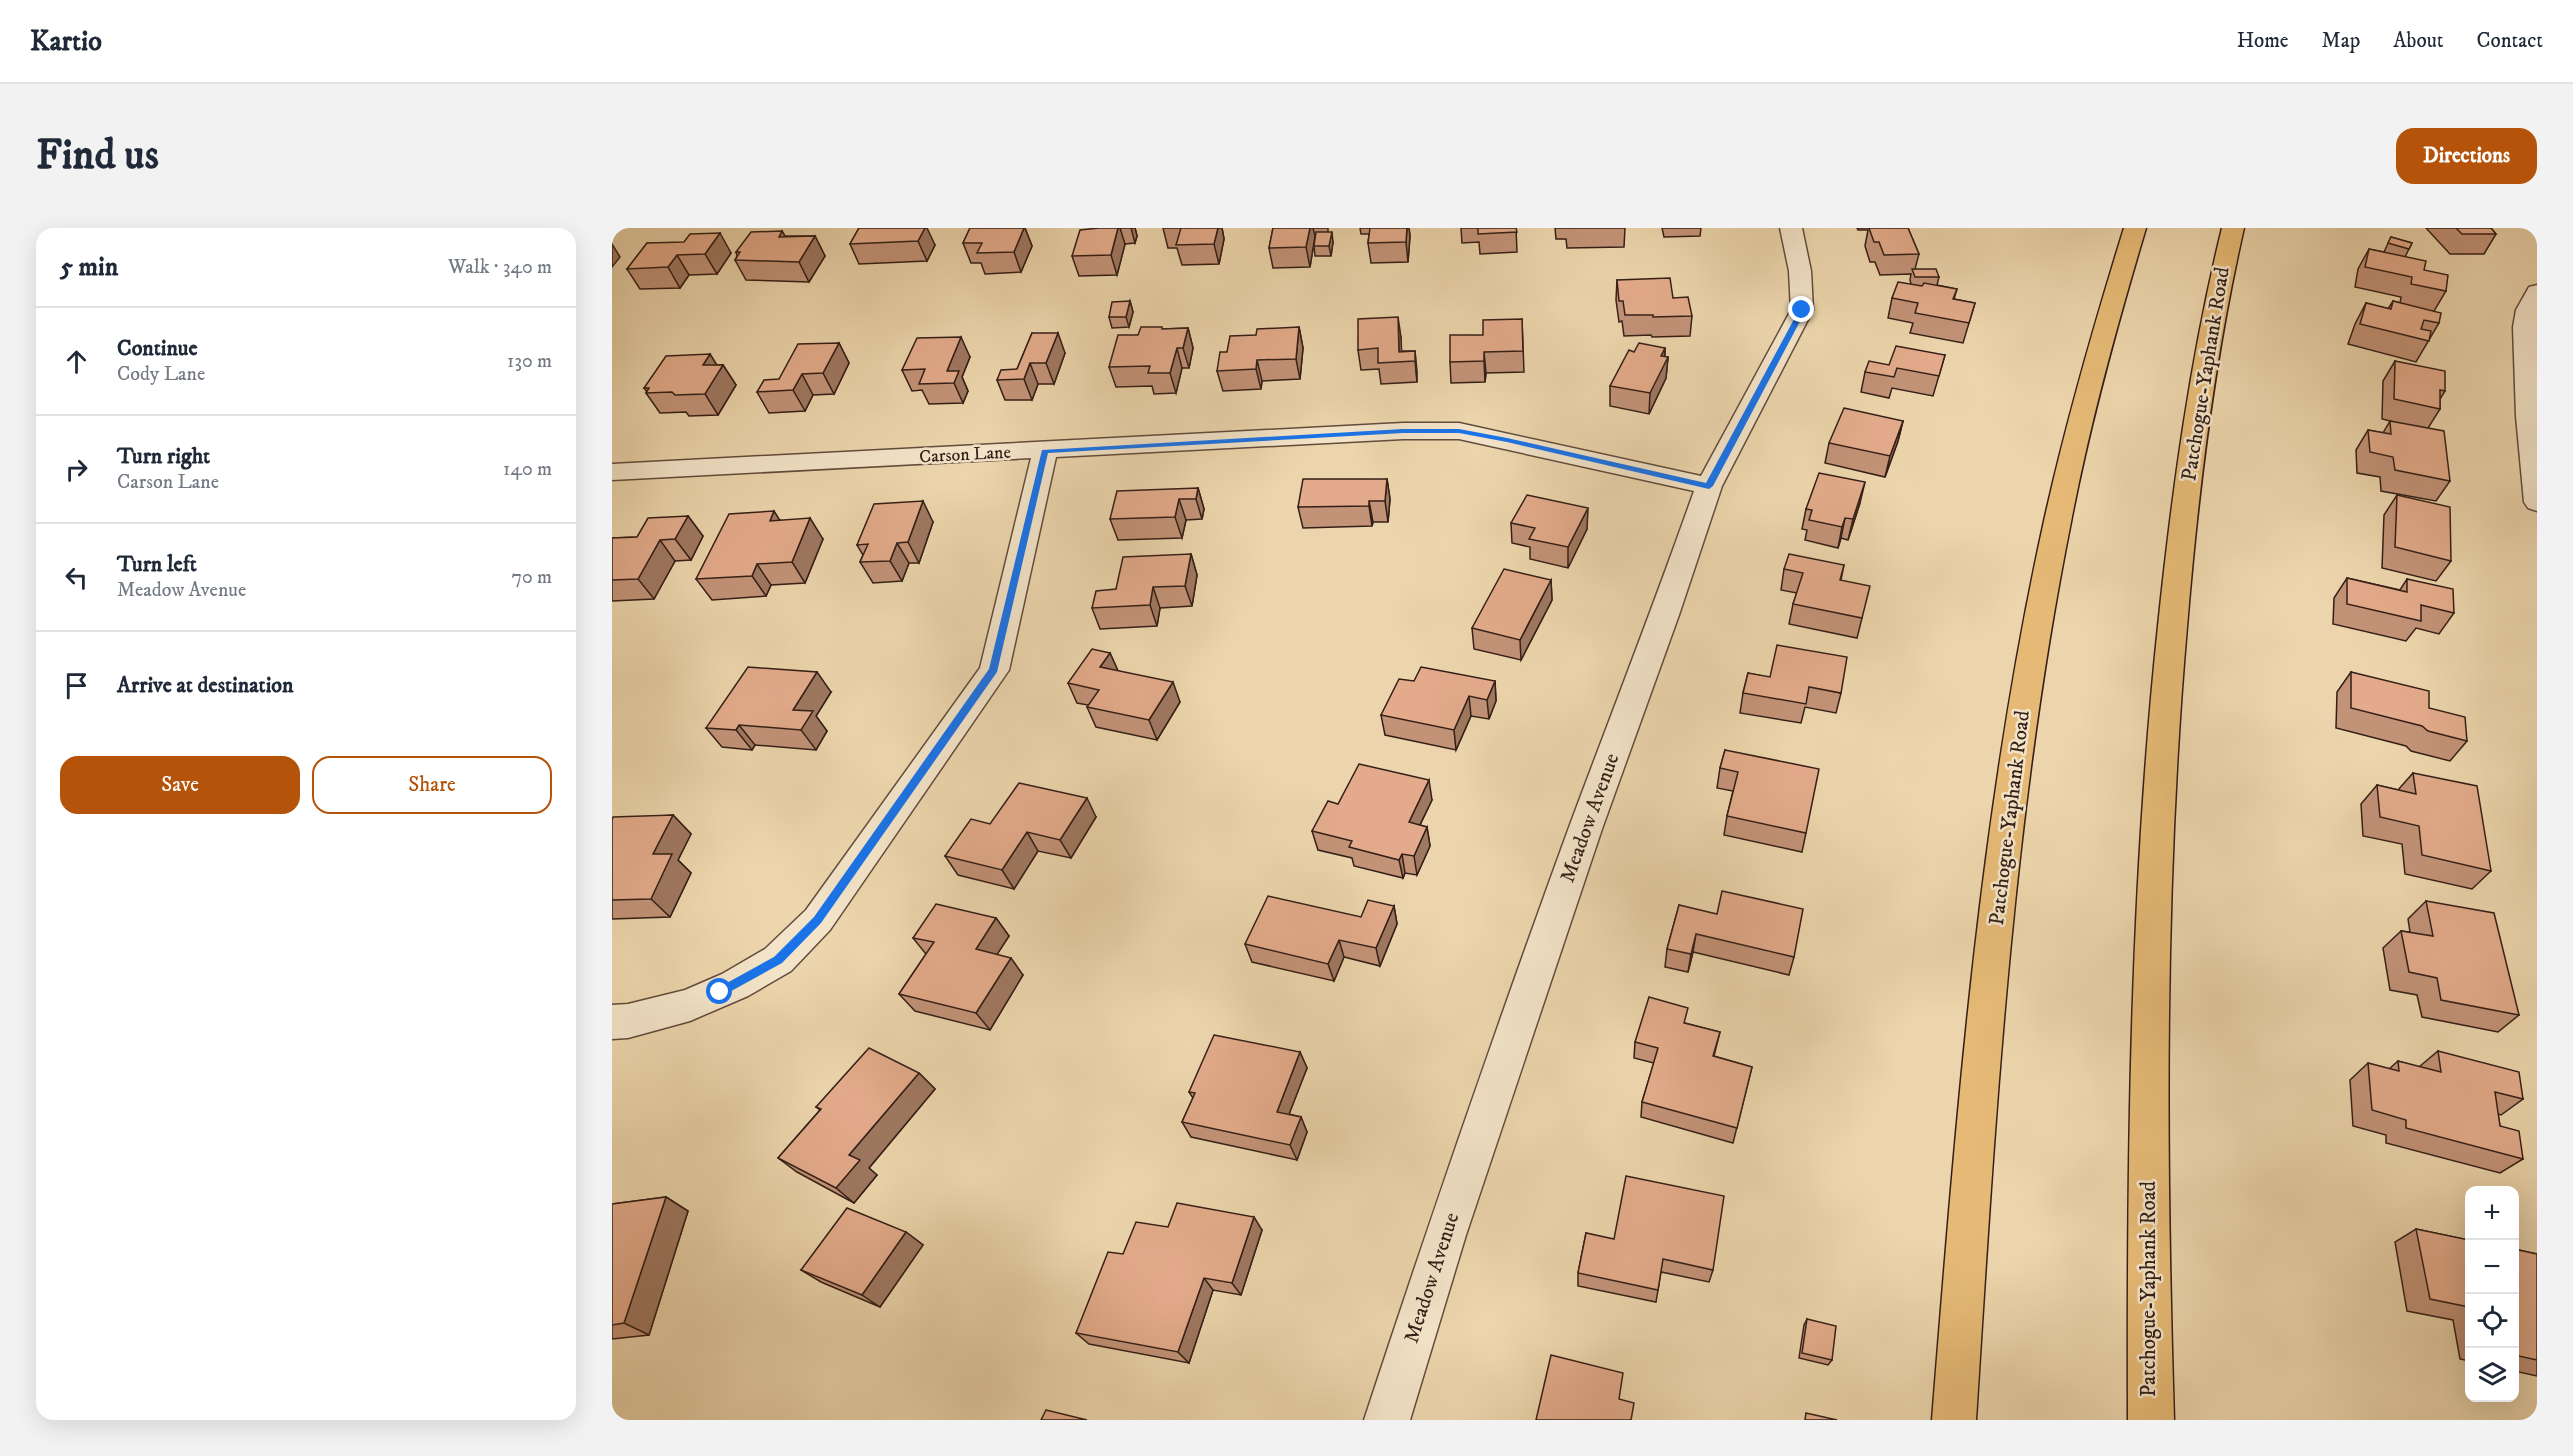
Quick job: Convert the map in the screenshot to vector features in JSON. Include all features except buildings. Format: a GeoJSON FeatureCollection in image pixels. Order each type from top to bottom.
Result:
{"type":"FeatureCollection","features":[{"type":"Feature","properties":{"kind":"main road","name":"Patchogue-Yaphank Road"},"geometry":{"type":"LineString","coordinates":[[1954,1420],[1976,1138],[1996,927],[2019,739],[2042,596],[2067,476],[2112,295],[2135,228]]}},
{"type":"Feature","properties":{"kind":"main road","name":"Patchogue-Yaphank Road"},"geometry":{"type":"LineString","coordinates":[[2151,1420],[2149,1037],[2155,836],[2165,686],[2193,433],[2207,343],[2233,228]]}},
{"type":"Feature","properties":{"kind":"street","name":"Meadow Avenue"},"geometry":{"type":"LineString","coordinates":[[1388,1420],[1448,1224],[1585,829],[1665,615],[1709,486],[1802,310],[1800,271],[1791,228]]}},
{"type":"Feature","properties":{"kind":"street"},"geometry":{"type":"LineString","coordinates":[[2537,292],[2527,310],[2524,327],[2528,416],[2537,502]]}},
{"type":"Feature","properties":{"kind":"street","name":"Carson Lane"},"geometry":{"type":"LineString","coordinates":[[612,472],[1403,431],[1459,431],[1709,486]]}},
{"type":"Feature","properties":{"kind":"street"},"geometry":{"type":"LineString","coordinates":[[612,1022],[628,1021],[690,1005],[735,986],[778,960],[818,920],[994,670],[1045,451]]}},
{"type":"Feature","properties":{"kind":"route"},"geometry":{"type":"LineString","coordinates":[[720,992],[735,986],[778,960],[818,920],[994,670],[1045,451],[1403,431],[1459,431],[1709,486],[1802,310]]}}]}
